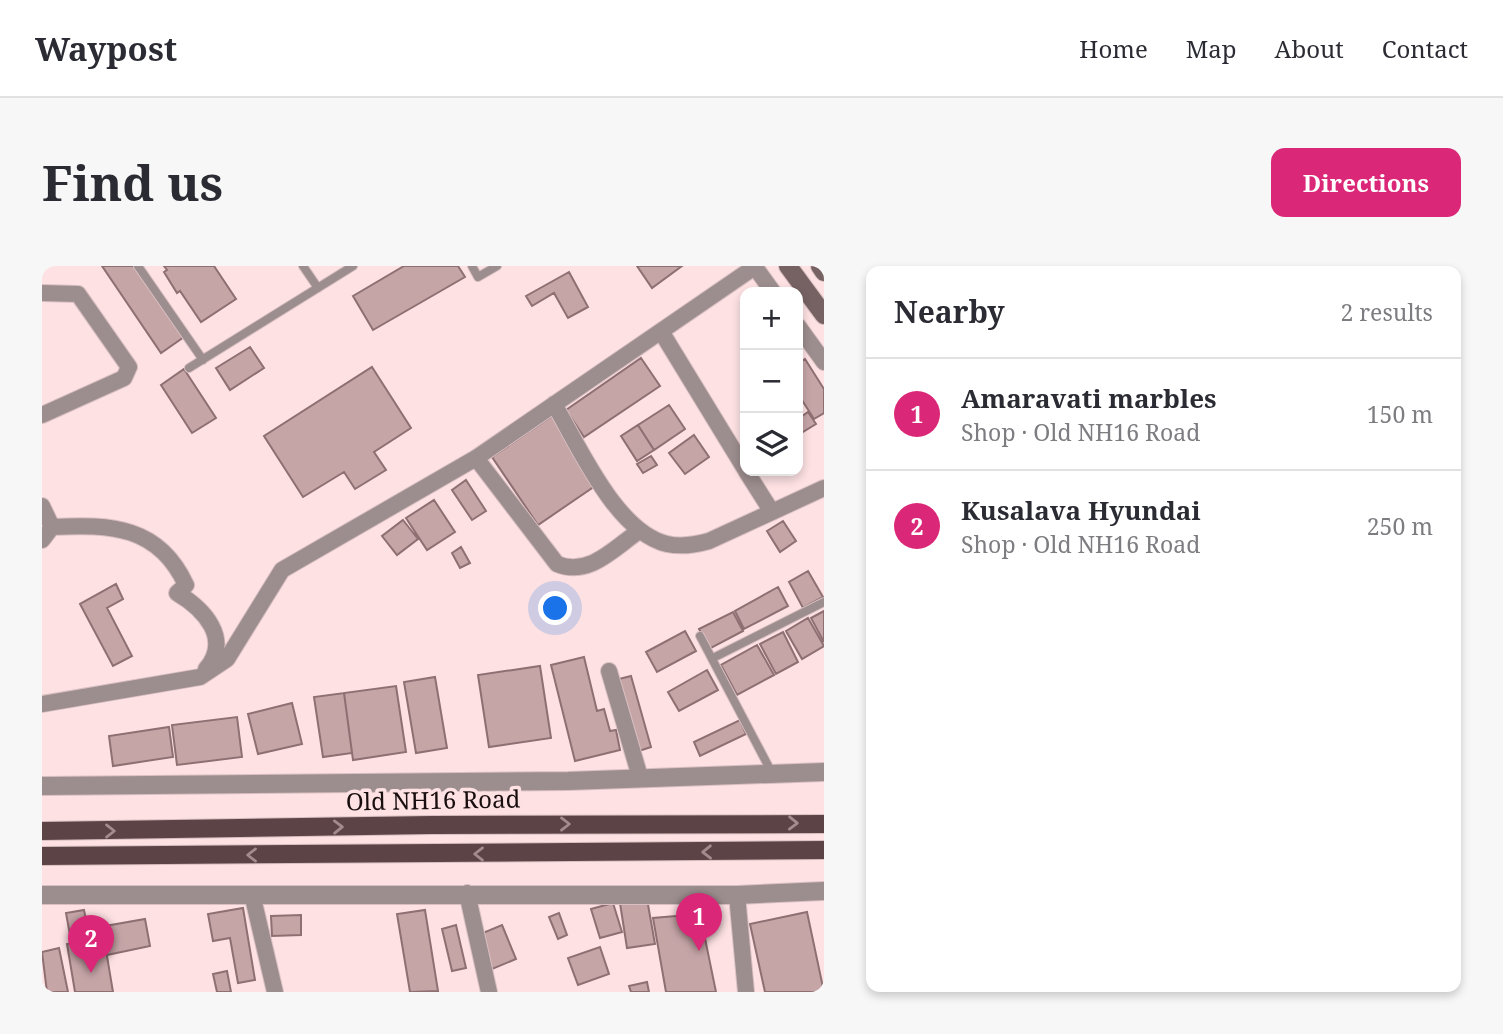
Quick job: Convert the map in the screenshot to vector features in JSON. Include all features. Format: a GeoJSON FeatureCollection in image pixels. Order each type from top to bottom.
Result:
{"type":"FeatureCollection","features":[{"type":"Feature","properties":{"kind":"main road"},"geometry":{"type":"LineString","coordinates":[[788,266],[824,315]]}},
{"type":"Feature","properties":{"kind":"main road"},"geometry":{"type":"LineString","coordinates":[[820,266],[824,272]]}},
{"type":"Feature","properties":{"kind":"main road","name":"Old NH16 Road"},"geometry":{"type":"LineString","coordinates":[[42,831],[431,825],[824,824]]}},
{"type":"Feature","properties":{"kind":"main road"},"geometry":{"type":"LineString","coordinates":[[42,856],[824,850]]}},
{"type":"Feature","properties":{"kind":"street"},"geometry":{"type":"LineString","coordinates":[[42,704],[200,677],[227,659],[282,570],[476,458],[662,333],[755,266],[770,287]]}},
{"type":"Feature","properties":{"kind":"street"},"geometry":{"type":"LineString","coordinates":[[42,293],[78,294],[129,367],[124,378],[42,415]]}},
{"type":"Feature","properties":{"kind":"street"},"geometry":{"type":"LineString","coordinates":[[662,333],[740,460]]}},
{"type":"Feature","properties":{"kind":"street"},"geometry":{"type":"LineString","coordinates":[[803,333],[824,362]]}},
{"type":"Feature","properties":{"kind":"street"},"geometry":{"type":"LineString","coordinates":[[554,404],[611,499],[639,531],[667,544],[689,546],[709,541],[824,488]]}},
{"type":"Feature","properties":{"kind":"street"},"geometry":{"type":"LineString","coordinates":[[476,458],[557,564],[572,570],[585,568],[639,531]]}},
{"type":"Feature","properties":{"kind":"street"},"geometry":{"type":"LineString","coordinates":[[750,476],[772,512]]}},
{"type":"Feature","properties":{"kind":"street"},"geometry":{"type":"LineString","coordinates":[[42,506],[47,533],[117,527],[160,546],[177,565],[186,584],[177,593],[192,602],[213,624],[217,648],[211,664],[200,677]]}},
{"type":"Feature","properties":{"kind":"street"},"geometry":{"type":"LineString","coordinates":[[609,671],[640,777]]}},
{"type":"Feature","properties":{"kind":"street"},"geometry":{"type":"LineString","coordinates":[[42,786],[568,781],[640,777],[774,776],[824,772]]}},
{"type":"Feature","properties":{"kind":"street"},"geometry":{"type":"LineString","coordinates":[[42,895],[737,895],[824,891]]}},
{"type":"Feature","properties":{"kind":"street"},"geometry":{"type":"LineString","coordinates":[[467,893],[489,992]]}},
{"type":"Feature","properties":{"kind":"street"},"geometry":{"type":"LineString","coordinates":[[252,894],[275,992]]}},
{"type":"Feature","properties":{"kind":"street"},"geometry":{"type":"LineString","coordinates":[[737,895],[746,992]]}},
{"type":"Feature","properties":{"kind":"lane"},"geometry":{"type":"LineString","coordinates":[[138,266],[203,360]]}},
{"type":"Feature","properties":{"kind":"lane"},"geometry":{"type":"LineString","coordinates":[[303,266],[318,288]]}},
{"type":"Feature","properties":{"kind":"lane"},"geometry":{"type":"LineString","coordinates":[[190,368],[353,266]]}},
{"type":"Feature","properties":{"kind":"lane"},"geometry":{"type":"LineString","coordinates":[[472,266],[478,277],[497,266]]}},
{"type":"Feature","properties":{"kind":"lane"},"geometry":{"type":"LineString","coordinates":[[712,658],[824,602]]}},
{"type":"Feature","properties":{"kind":"lane"},"geometry":{"type":"LineString","coordinates":[[700,636],[774,776]]}},
{"type":"Feature","properties":{"kind":"building"},"geometry":{"type":"Polygon","coordinates":[[[102,266],[136,266],[184,337],[161,353],[102,266]]]}},
{"type":"Feature","properties":{"kind":"building"},"geometry":{"type":"Polygon","coordinates":[[[164,266],[214,266],[236,299],[201,322],[180,291],[177,293],[164,272],[167,270],[164,266]]]}},
{"type":"Feature","properties":{"kind":"building"},"geometry":{"type":"Polygon","coordinates":[[[404,266],[458,266],[465,277],[373,330],[353,296],[404,266]]]}},
{"type":"Feature","properties":{"kind":"building"},"geometry":{"type":"Polygon","coordinates":[[[637,266],[682,266],[652,288],[637,266]]]}},
{"type":"Feature","properties":{"kind":"building"},"geometry":{"type":"Polygon","coordinates":[[[569,272],[588,307],[568,318],[554,293],[532,306],[526,296],[569,272]]]}},
{"type":"Feature","properties":{"kind":"building"},"geometry":{"type":"Polygon","coordinates":[[[250,347],[264,368],[230,390],[216,368],[250,347]]]}},
{"type":"Feature","properties":{"kind":"building"},"geometry":{"type":"Polygon","coordinates":[[[641,358],[660,386],[584,437],[566,410],[641,358]]]}},
{"type":"Feature","properties":{"kind":"building"},"geometry":{"type":"Polygon","coordinates":[[[805,359],[824,389],[824,413],[814,419],[803,402],[805,359]]]}},
{"type":"Feature","properties":{"kind":"building"},"geometry":{"type":"Polygon","coordinates":[[[372,367],[411,428],[374,452],[386,470],[355,489],[344,472],[303,497],[264,436],[372,367]]]}},
{"type":"Feature","properties":{"kind":"building"},"geometry":{"type":"Polygon","coordinates":[[[184,369],[216,418],[192,433],[161,385],[184,369]]]}},
{"type":"Feature","properties":{"kind":"building"},"geometry":{"type":"Polygon","coordinates":[[[669,405],[685,429],[654,450],[638,425],[669,405]]]}},
{"type":"Feature","properties":{"kind":"building"},"geometry":{"type":"Polygon","coordinates":[[[808,412],[816,424],[803,432],[803,416],[808,412]]]}},
{"type":"Feature","properties":{"kind":"building"},"geometry":{"type":"Polygon","coordinates":[[[552,416],[598,484],[538,525],[492,457],[552,416]]]}},
{"type":"Feature","properties":{"kind":"building"},"geometry":{"type":"Polygon","coordinates":[[[638,425],[654,450],[637,461],[621,436],[638,425]]]}},
{"type":"Feature","properties":{"kind":"building"},"geometry":{"type":"Polygon","coordinates":[[[694,435],[709,457],[685,474],[669,453],[694,435]]]}},
{"type":"Feature","properties":{"kind":"building"},"geometry":{"type":"Polygon","coordinates":[[[651,456],[657,465],[643,473],[637,464],[651,456]]]}},
{"type":"Feature","properties":{"kind":"building"},"geometry":{"type":"Polygon","coordinates":[[[466,480],[486,511],[472,520],[452,490],[466,480]]]}},
{"type":"Feature","properties":{"kind":"building"},"geometry":{"type":"Polygon","coordinates":[[[434,500],[455,532],[427,550],[406,518],[434,500]]]}},
{"type":"Feature","properties":{"kind":"building"},"geometry":{"type":"Polygon","coordinates":[[[403,520],[418,539],[397,555],[382,536],[403,520]]]}},
{"type":"Feature","properties":{"kind":"building"},"geometry":{"type":"Polygon","coordinates":[[[783,521],[796,541],[780,552],[767,531],[783,521]]]}},
{"type":"Feature","properties":{"kind":"building"},"geometry":{"type":"Polygon","coordinates":[[[461,547],[470,563],[460,568],[452,553],[461,547]]]}},
{"type":"Feature","properties":{"kind":"building"},"geometry":{"type":"Polygon","coordinates":[[[808,571],[823,597],[803,608],[789,582],[808,571]]]}},
{"type":"Feature","properties":{"kind":"building"},"geometry":{"type":"Polygon","coordinates":[[[116,584],[123,599],[107,608],[132,656],[113,666],[80,604],[116,584]]]}},
{"type":"Feature","properties":{"kind":"building"},"geometry":{"type":"Polygon","coordinates":[[[778,587],[788,606],[744,629],[735,611],[778,587]]]}},
{"type":"Feature","properties":{"kind":"building"},"geometry":{"type":"Polygon","coordinates":[[[824,611],[824,642],[811,618],[824,611]]]}},
{"type":"Feature","properties":{"kind":"building"},"geometry":{"type":"Polygon","coordinates":[[[733,612],[743,631],[709,649],[699,629],[733,612]]]}},
{"type":"Feature","properties":{"kind":"building"},"geometry":{"type":"Polygon","coordinates":[[[808,618],[824,646],[802,659],[786,631],[808,618]]]}},
{"type":"Feature","properties":{"kind":"building"},"geometry":{"type":"Polygon","coordinates":[[[685,631],[696,651],[657,672],[646,652],[685,631]]]}},
{"type":"Feature","properties":{"kind":"building"},"geometry":{"type":"Polygon","coordinates":[[[783,632],[798,662],[776,674],[760,644],[783,632]]]}},
{"type":"Feature","properties":{"kind":"building"},"geometry":{"type":"Polygon","coordinates":[[[757,645],[774,675],[737,695],[721,665],[757,645]]]}},
{"type":"Feature","properties":{"kind":"building"},"geometry":{"type":"Polygon","coordinates":[[[584,657],[597,711],[604,709],[610,731],[616,730],[620,750],[575,761],[551,665],[584,657]]]}},
{"type":"Feature","properties":{"kind":"building"},"geometry":{"type":"Polygon","coordinates":[[[540,666],[551,738],[489,747],[478,675],[540,666]]]}},
{"type":"Feature","properties":{"kind":"building"},"geometry":{"type":"Polygon","coordinates":[[[707,670],[718,690],[679,711],[668,692],[707,670]]]}},
{"type":"Feature","properties":{"kind":"building"},"geometry":{"type":"Polygon","coordinates":[[[631,676],[651,747],[639,751],[619,679],[631,676]]]}},
{"type":"Feature","properties":{"kind":"building"},"geometry":{"type":"Polygon","coordinates":[[[435,677],[447,748],[416,753],[404,682],[435,677]]]}},
{"type":"Feature","properties":{"kind":"building"},"geometry":{"type":"Polygon","coordinates":[[[396,686],[406,752],[353,760],[344,693],[396,686]]]}},
{"type":"Feature","properties":{"kind":"building"},"geometry":{"type":"Polygon","coordinates":[[[344,693],[352,753],[323,757],[314,697],[344,693]]]}},
{"type":"Feature","properties":{"kind":"building"},"geometry":{"type":"Polygon","coordinates":[[[292,703],[302,744],[258,754],[248,714],[292,703]]]}},
{"type":"Feature","properties":{"kind":"building"},"geometry":{"type":"Polygon","coordinates":[[[237,717],[242,757],[177,765],[172,725],[237,717]]]}},
{"type":"Feature","properties":{"kind":"building"},"geometry":{"type":"Polygon","coordinates":[[[740,720],[746,734],[700,756],[694,742],[740,720]]]}},
{"type":"Feature","properties":{"kind":"building"},"geometry":{"type":"Polygon","coordinates":[[[169,727],[173,757],[113,766],[109,736],[169,727]]]}},
{"type":"Feature","properties":{"kind":"building"},"geometry":{"type":"Polygon","coordinates":[[[647,899],[655,944],[627,948],[620,903],[647,899]]]}},
{"type":"Feature","properties":{"kind":"building"},"geometry":{"type":"Polygon","coordinates":[[[613,903],[622,932],[600,938],[591,909],[613,903]]]}},
{"type":"Feature","properties":{"kind":"building"},"geometry":{"type":"Polygon","coordinates":[[[243,908],[255,980],[238,983],[230,938],[213,941],[208,914],[243,908]]]}},
{"type":"Feature","properties":{"kind":"building"},"geometry":{"type":"Polygon","coordinates":[[[84,910],[88,929],[145,919],[150,946],[107,955],[104,938],[87,941],[83,933],[70,935],[66,913],[84,910]]]}},
{"type":"Feature","properties":{"kind":"building"},"geometry":{"type":"Polygon","coordinates":[[[425,910],[438,991],[410,992],[397,914],[425,910]]]}},
{"type":"Feature","properties":{"kind":"building"},"geometry":{"type":"Polygon","coordinates":[[[807,912],[824,992],[765,992],[750,924],[807,912]]]}},
{"type":"Feature","properties":{"kind":"building"},"geometry":{"type":"Polygon","coordinates":[[[559,913],[567,935],[558,939],[549,917],[559,913]]]}},
{"type":"Feature","properties":{"kind":"building"},"geometry":{"type":"Polygon","coordinates":[[[700,914],[716,992],[666,992],[653,918],[700,914]]]}},
{"type":"Feature","properties":{"kind":"building"},"geometry":{"type":"Polygon","coordinates":[[[301,915],[301,935],[272,936],[271,916],[301,915]]]}},
{"type":"Feature","properties":{"kind":"building"},"geometry":{"type":"Polygon","coordinates":[[[456,925],[466,968],[452,971],[442,929],[456,925]]]}},
{"type":"Feature","properties":{"kind":"building"},"geometry":{"type":"Polygon","coordinates":[[[502,925],[516,959],[492,969],[478,935],[502,925]]]}},
{"type":"Feature","properties":{"kind":"building"},"geometry":{"type":"Polygon","coordinates":[[[104,938],[113,992],[75,992],[67,944],[104,938]]]}},
{"type":"Feature","properties":{"kind":"building"},"geometry":{"type":"Polygon","coordinates":[[[600,947],[609,974],[578,985],[568,958],[600,947]]]}},
{"type":"Feature","properties":{"kind":"building"},"geometry":{"type":"Polygon","coordinates":[[[59,948],[68,992],[47,992],[42,952],[59,948]]]}},
{"type":"Feature","properties":{"kind":"building"},"geometry":{"type":"Polygon","coordinates":[[[227,971],[231,992],[217,992],[213,974],[227,971]]]}},
{"type":"Feature","properties":{"kind":"building"},"geometry":{"type":"Polygon","coordinates":[[[647,982],[649,992],[631,992],[629,986],[647,982]]]}},
{"type":"Feature","properties":{"kind":"place","name":"Amaravati marbles"},"geometry":{"type":"Point","coordinates":[699,951]}},
{"type":"Feature","properties":{"kind":"place","name":"Kusalava Hyundai"},"geometry":{"type":"Point","coordinates":[91,973]}}]}
